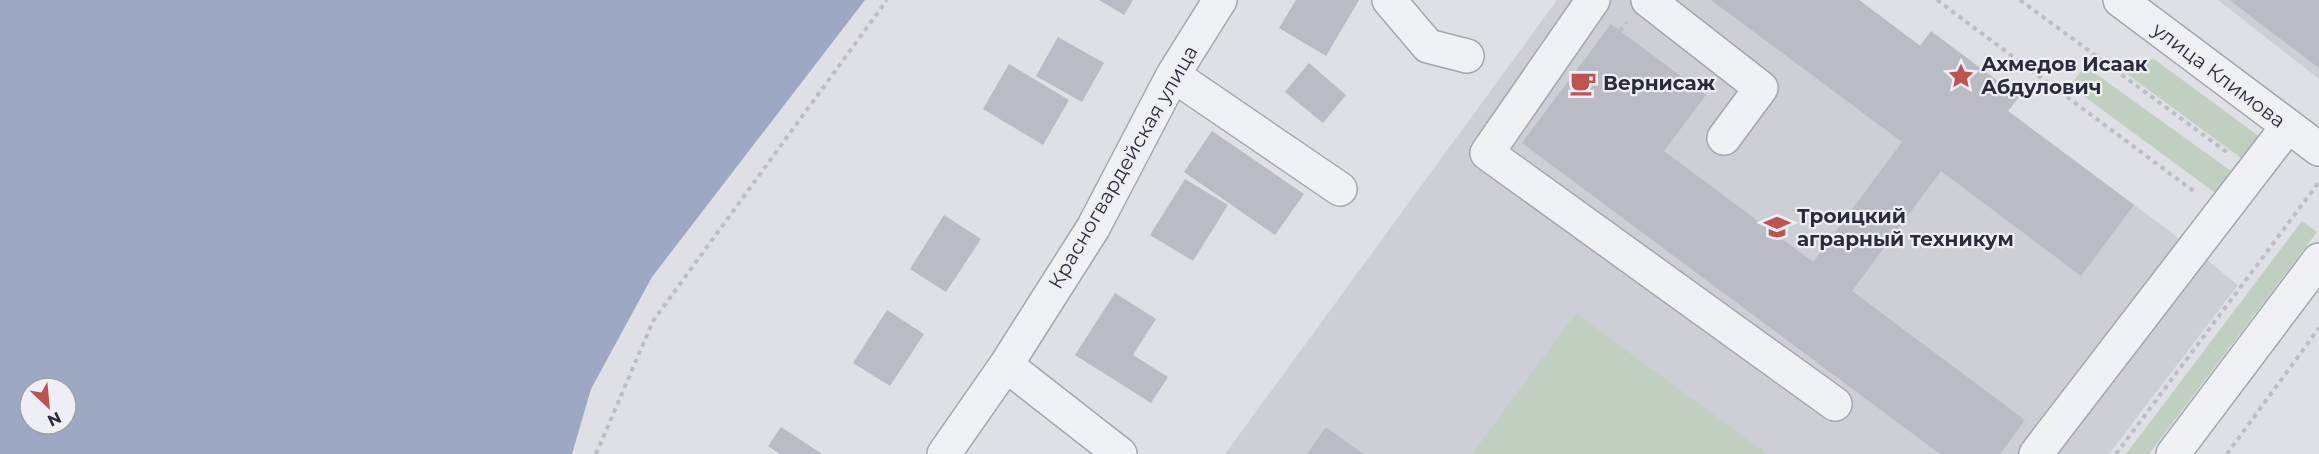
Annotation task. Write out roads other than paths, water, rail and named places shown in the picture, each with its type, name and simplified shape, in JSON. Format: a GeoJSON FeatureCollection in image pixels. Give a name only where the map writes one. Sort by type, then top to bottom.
{"type":"FeatureCollection","features":[{"type":"Feature","properties":{"kind":"street","name":"Красногвардейская улица"},"geometry":{"type":"LineString","coordinates":[[944,454],[1006,365],[1093,228],[1173,75],[1220,0]]}},
{"type":"Feature","properties":{"kind":"street"},"geometry":{"type":"LineString","coordinates":[[1389,0],[1428,46],[1467,56]]}},
{"type":"Feature","properties":{"kind":"street"},"geometry":{"type":"LineString","coordinates":[[1593,0],[1487,153],[1835,404]]}},
{"type":"Feature","properties":{"kind":"street"},"geometry":{"type":"LineString","coordinates":[[1648,0],[1761,88],[1724,138]]}},
{"type":"Feature","properties":{"kind":"street","name":"улица Климова"},"geometry":{"type":"LineString","coordinates":[[2120,0],[2319,149]]}},
{"type":"Feature","properties":{"kind":"street"},"geometry":{"type":"LineString","coordinates":[[1173,75],[1340,189]]}},
{"type":"Feature","properties":{"kind":"street"},"geometry":{"type":"LineString","coordinates":[[2036,454],[2288,126]]}},
{"type":"Feature","properties":{"kind":"street"},"geometry":{"type":"LineString","coordinates":[[2173,454],[2319,260]]}},
{"type":"Feature","properties":{"kind":"street"},"geometry":{"type":"LineString","coordinates":[[1006,365],[1117,453]]}},
{"type":"Feature","properties":{"kind":"water"},"geometry":{"type":"Polygon","coordinates":[[[0,0],[865,0],[652,277],[591,389],[572,454],[0,454],[0,0]]]}},
{"type":"Feature","properties":{"kind":"place","name":"Ахмедов Исаак Абдулович"},"geometry":{"type":"Point","coordinates":[1961,76]}},
{"type":"Feature","properties":{"kind":"place","name":"Вернисаж"},"geometry":{"type":"Point","coordinates":[1583,83]}},
{"type":"Feature","properties":{"kind":"place","name":"Троицкий аграрный техникум"},"geometry":{"type":"Point","coordinates":[1777,227]}}]}
